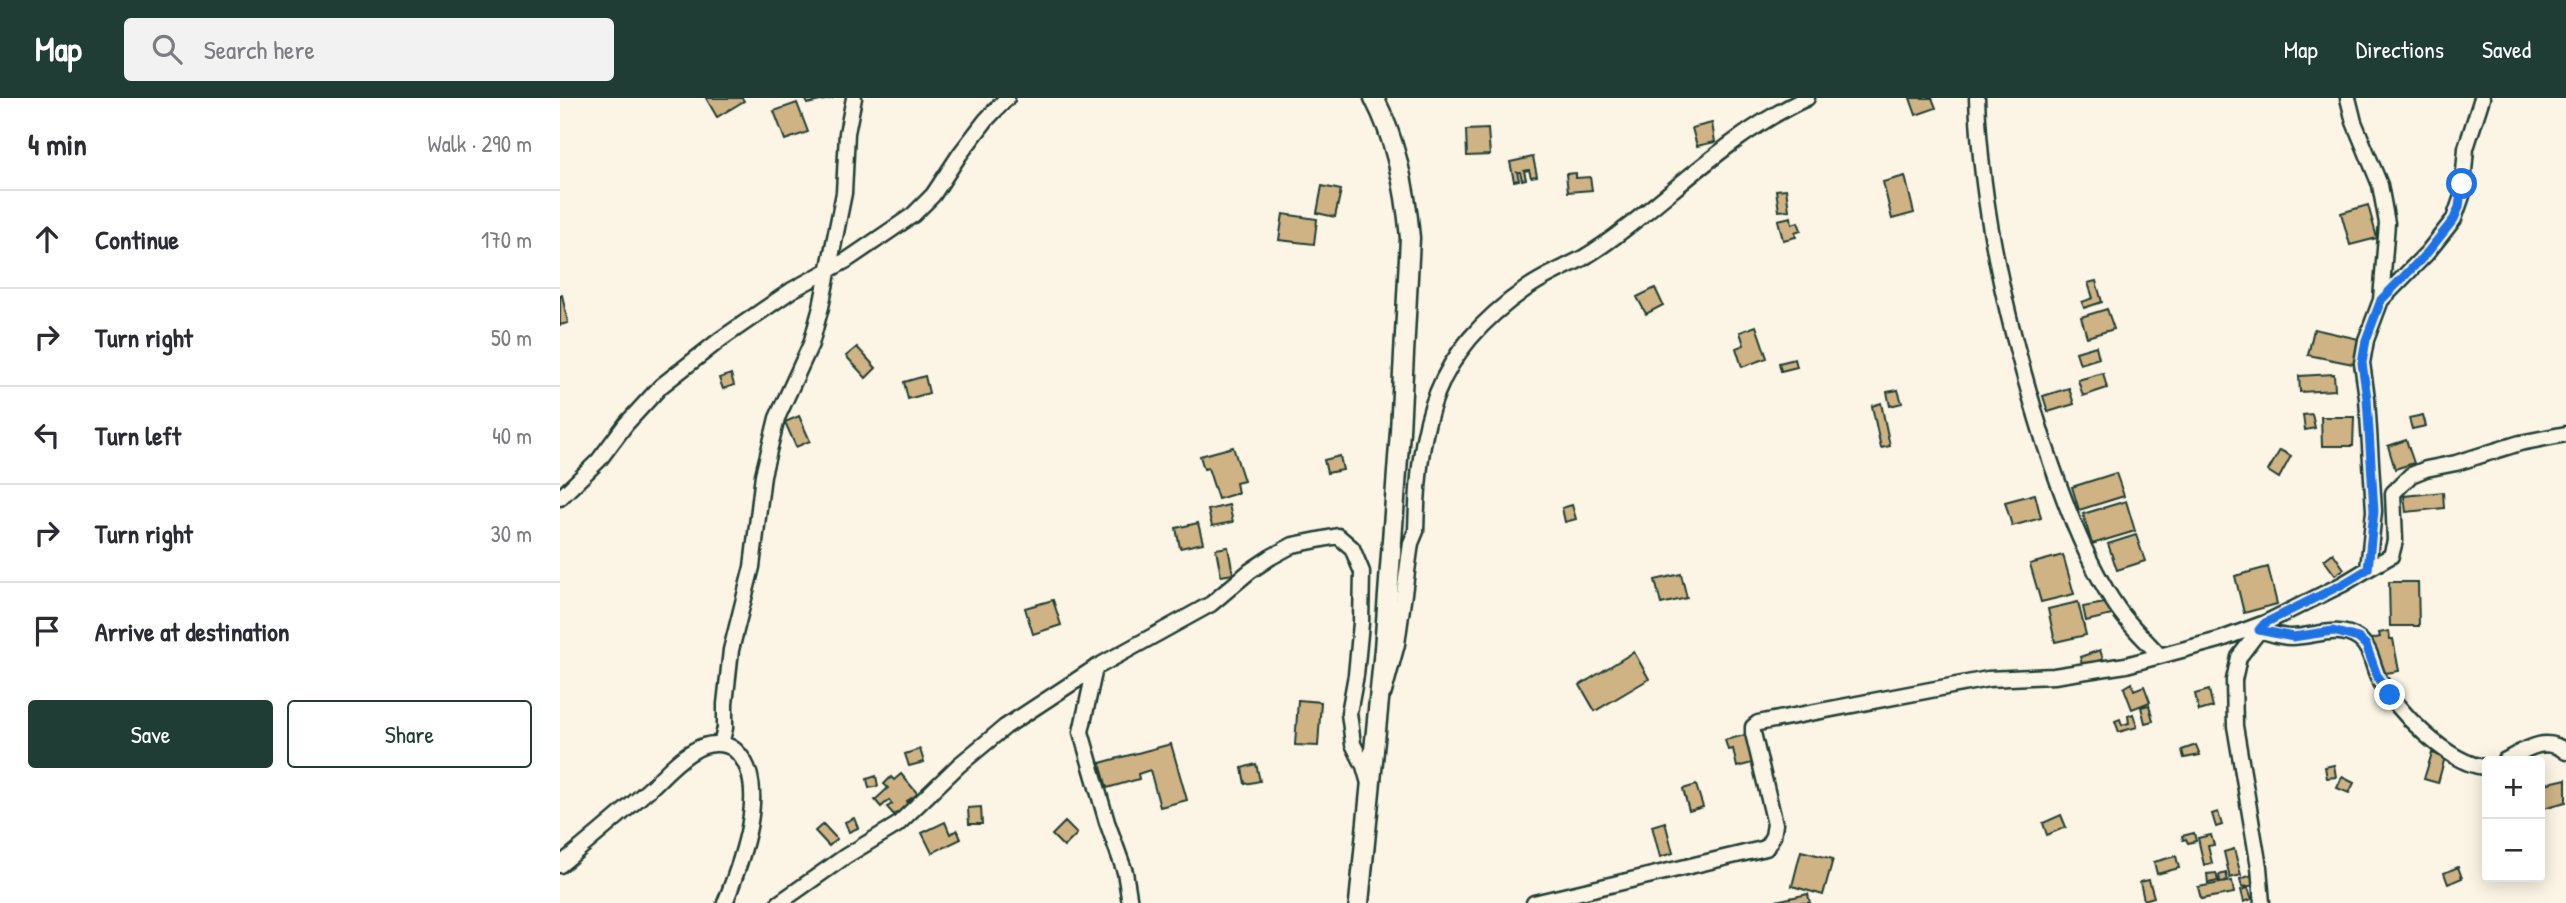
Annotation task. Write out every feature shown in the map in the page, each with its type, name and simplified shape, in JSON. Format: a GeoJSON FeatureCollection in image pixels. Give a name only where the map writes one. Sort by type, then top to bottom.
{"type":"FeatureCollection","features":[{"type":"Feature","properties":{"kind":"street"},"geometry":{"type":"LineString","coordinates":[[721,744],[725,728],[731,650],[752,568],[763,475],[778,418],[811,344],[821,307],[844,193],[847,132],[854,98]]}},
{"type":"Feature","properties":{"kind":"street"},"geometry":{"type":"LineString","coordinates":[[560,498],[599,460],[626,424],[661,386],[750,318],[881,238],[913,215],[933,195],[966,145],[1007,98]]}},
{"type":"Feature","properties":{"kind":"street"},"geometry":{"type":"LineString","coordinates":[[1359,903],[1378,711],[1400,431],[1410,238],[1408,214],[1392,144],[1374,98]]}},
{"type":"Feature","properties":{"kind":"street"},"geometry":{"type":"LineString","coordinates":[[1378,711],[1397,644],[1411,543],[1416,531],[1421,452],[1430,412],[1456,353],[1484,322],[1529,286],[1605,244],[1731,143],[1762,121],[1807,98]]}},
{"type":"Feature","properties":{"kind":"street"},"geometry":{"type":"LineString","coordinates":[[1977,98],[1984,197],[1994,248],[2019,359],[2054,472],[2080,536],[2117,608],[2159,655]]}},
{"type":"Feature","properties":{"kind":"street"},"geometry":{"type":"LineString","coordinates":[[2348,98],[2354,122],[2381,186],[2386,247],[2381,300],[2366,340],[2362,363],[2367,398],[2374,511],[2368,569]]}},
{"type":"Feature","properties":{"kind":"street"},"geometry":{"type":"LineString","coordinates":[[2381,300],[2427,253],[2454,219],[2462,195],[2466,148],[2482,98]]}},
{"type":"Feature","properties":{"kind":"street"},"geometry":{"type":"LineString","coordinates":[[1534,903],[1766,848],[1773,836],[1775,824],[1753,733],[1753,727],[1758,723],[1988,678],[2077,674],[2126,665],[2262,627],[2391,556],[2395,541],[2393,493],[2411,475],[2520,443],[2566,434]]}},
{"type":"Feature","properties":{"kind":"street"},"geometry":{"type":"LineString","coordinates":[[779,903],[846,856],[897,825],[959,765],[1005,727],[1095,668],[1211,604],[1250,570],[1271,557],[1293,545],[1338,536],[1352,548],[1362,572],[1361,623],[1349,713],[1353,744],[1370,785]]}},
{"type":"Feature","properties":{"kind":"street"},"geometry":{"type":"LineString","coordinates":[[2262,627],[2293,637],[2333,631],[2358,638],[2366,645],[2378,678],[2406,714],[2453,755],[2482,766]]}},
{"type":"Feature","properties":{"kind":"street"},"geometry":{"type":"LineString","coordinates":[[2262,627],[2239,657],[2233,703],[2259,867],[2262,903]]}},
{"type":"Feature","properties":{"kind":"street"},"geometry":{"type":"LineString","coordinates":[[1095,668],[1081,732],[1107,822],[1125,872],[1130,903]]}},
{"type":"Feature","properties":{"kind":"street"},"geometry":{"type":"LineString","coordinates":[[560,865],[680,761],[696,749],[721,744],[732,747],[740,755],[751,785],[753,803],[738,868],[724,903]]}},
{"type":"Feature","properties":{"kind":"street"},"geometry":{"type":"LineString","coordinates":[[2514,756],[2537,745],[2549,744],[2561,747],[2566,752]]}},
{"type":"Feature","properties":{"kind":"building"},"geometry":{"type":"Polygon","coordinates":[[[706,98],[742,98],[744,101],[717,117],[706,98]]]}},
{"type":"Feature","properties":{"kind":"building"},"geometry":{"type":"Polygon","coordinates":[[[806,98],[833,98],[807,104],[806,98]]]}},
{"type":"Feature","properties":{"kind":"building"},"geometry":{"type":"Polygon","coordinates":[[[1910,98],[1932,98],[1936,108],[1916,115],[1910,98]]]}},
{"type":"Feature","properties":{"kind":"building"},"geometry":{"type":"Polygon","coordinates":[[[797,103],[808,132],[785,140],[774,111],[797,103]]]}},
{"type":"Feature","properties":{"kind":"building"},"geometry":{"type":"Polygon","coordinates":[[[1712,123],[1715,142],[1697,146],[1692,128],[1712,123]]]}},
{"type":"Feature","properties":{"kind":"building"},"geometry":{"type":"Polygon","coordinates":[[[1488,129],[1490,155],[1467,156],[1466,130],[1488,129]]]}},
{"type":"Feature","properties":{"kind":"building"},"geometry":{"type":"Polygon","coordinates":[[[1533,157],[1537,176],[1531,177],[1529,170],[1524,171],[1526,179],[1522,180],[1520,172],[1517,172],[1519,180],[1514,181],[1510,162],[1533,157]]]}},
{"type":"Feature","properties":{"kind":"building"},"geometry":{"type":"Polygon","coordinates":[[[1576,173],[1576,178],[1590,177],[1592,190],[1568,192],[1566,174],[1576,173]]]}},
{"type":"Feature","properties":{"kind":"building"},"geometry":{"type":"Polygon","coordinates":[[[1905,176],[1914,213],[1892,219],[1883,182],[1905,176]]]}},
{"type":"Feature","properties":{"kind":"building"},"geometry":{"type":"Polygon","coordinates":[[[1322,186],[1341,190],[1335,217],[1317,213],[1322,186]]]}},
{"type":"Feature","properties":{"kind":"building"},"geometry":{"type":"Polygon","coordinates":[[[1786,189],[1789,210],[1779,211],[1776,190],[1786,189]]]}},
{"type":"Feature","properties":{"kind":"building"},"geometry":{"type":"Polygon","coordinates":[[[2368,205],[2377,238],[2350,245],[2341,213],[2368,205]]]}},
{"type":"Feature","properties":{"kind":"building"},"geometry":{"type":"Polygon","coordinates":[[[1283,214],[1317,219],[1314,244],[1279,240],[1283,214]]]}},
{"type":"Feature","properties":{"kind":"building"},"geometry":{"type":"Polygon","coordinates":[[[1791,217],[1792,224],[1798,222],[1801,230],[1795,232],[1796,237],[1783,240],[1778,220],[1791,217]]]}},
{"type":"Feature","properties":{"kind":"building"},"geometry":{"type":"Polygon","coordinates":[[[2096,281],[2102,302],[2084,308],[2082,302],[2093,298],[2088,283],[2096,281]]]}},
{"type":"Feature","properties":{"kind":"building"},"geometry":{"type":"Polygon","coordinates":[[[1655,288],[1663,305],[1646,314],[1637,297],[1655,288]]]}},
{"type":"Feature","properties":{"kind":"building"},"geometry":{"type":"Polygon","coordinates":[[[562,295],[568,323],[560,325],[560,296],[562,295]]]}},
{"type":"Feature","properties":{"kind":"building"},"geometry":{"type":"Polygon","coordinates":[[[2107,309],[2114,329],[2087,337],[2081,317],[2107,309]]]}},
{"type":"Feature","properties":{"kind":"building"},"geometry":{"type":"Polygon","coordinates":[[[1756,326],[1767,358],[1742,367],[1736,348],[1744,345],[1740,332],[1756,326]]]}},
{"type":"Feature","properties":{"kind":"building"},"geometry":{"type":"Polygon","coordinates":[[[2314,329],[2363,340],[2358,365],[2308,355],[2314,329]]]}},
{"type":"Feature","properties":{"kind":"building"},"geometry":{"type":"Polygon","coordinates":[[[2096,346],[2099,358],[2080,364],[2076,352],[2096,346]]]}},
{"type":"Feature","properties":{"kind":"building"},"geometry":{"type":"Polygon","coordinates":[[[857,347],[876,368],[866,378],[846,356],[857,347]]]}},
{"type":"Feature","properties":{"kind":"building"},"geometry":{"type":"Polygon","coordinates":[[[1795,359],[1797,367],[1781,371],[1779,363],[1795,359]]]}},
{"type":"Feature","properties":{"kind":"building"},"geometry":{"type":"Polygon","coordinates":[[[2103,373],[2107,388],[2083,396],[2078,380],[2103,373]]]}},
{"type":"Feature","properties":{"kind":"building"},"geometry":{"type":"Polygon","coordinates":[[[731,374],[734,385],[723,389],[719,378],[731,374]]]}},
{"type":"Feature","properties":{"kind":"building"},"geometry":{"type":"Polygon","coordinates":[[[2334,374],[2335,390],[2300,392],[2299,376],[2334,374]]]}},
{"type":"Feature","properties":{"kind":"building"},"geometry":{"type":"Polygon","coordinates":[[[925,376],[929,393],[908,399],[904,382],[925,376]]]}},
{"type":"Feature","properties":{"kind":"building"},"geometry":{"type":"Polygon","coordinates":[[[2069,388],[2074,404],[2048,412],[2043,396],[2069,388]]]}},
{"type":"Feature","properties":{"kind":"building"},"geometry":{"type":"Polygon","coordinates":[[[1898,390],[1902,403],[1890,406],[1887,392],[1898,390]]]}},
{"type":"Feature","properties":{"kind":"building"},"geometry":{"type":"Polygon","coordinates":[[[1881,403],[1890,446],[1881,448],[1872,406],[1881,403]]]}},
{"type":"Feature","properties":{"kind":"building"},"geometry":{"type":"Polygon","coordinates":[[[2312,414],[2315,428],[2305,430],[2303,415],[2312,414]]]}},
{"type":"Feature","properties":{"kind":"building"},"geometry":{"type":"Polygon","coordinates":[[[2423,415],[2426,426],[2412,429],[2409,418],[2423,415]]]}},
{"type":"Feature","properties":{"kind":"building"},"geometry":{"type":"Polygon","coordinates":[[[799,416],[810,441],[796,447],[785,422],[799,416]]]}},
{"type":"Feature","properties":{"kind":"building"},"geometry":{"type":"Polygon","coordinates":[[[2321,417],[2354,417],[2353,446],[2322,446],[2321,417]]]}},
{"type":"Feature","properties":{"kind":"building"},"geometry":{"type":"Polygon","coordinates":[[[2406,440],[2414,463],[2395,469],[2388,446],[2406,440]]]}},
{"type":"Feature","properties":{"kind":"building"},"geometry":{"type":"Polygon","coordinates":[[[1233,447],[1244,481],[1236,483],[1238,493],[1218,499],[1208,468],[1204,469],[1200,456],[1233,447]]]}},
{"type":"Feature","properties":{"kind":"building"},"geometry":{"type":"Polygon","coordinates":[[[2280,450],[2291,456],[2279,478],[2268,471],[2280,450]]]}},
{"type":"Feature","properties":{"kind":"building"},"geometry":{"type":"Polygon","coordinates":[[[1340,456],[1343,470],[1327,473],[1324,460],[1340,456]]]}},
{"type":"Feature","properties":{"kind":"building"},"geometry":{"type":"Polygon","coordinates":[[[2116,473],[2124,496],[2079,510],[2072,487],[2116,473]]]}},
{"type":"Feature","properties":{"kind":"building"},"geometry":{"type":"Polygon","coordinates":[[[2443,492],[2444,508],[2406,512],[2404,496],[2443,492]]]}},
{"type":"Feature","properties":{"kind":"building"},"geometry":{"type":"Polygon","coordinates":[[[2035,494],[2041,518],[2012,526],[2005,502],[2035,494]]]}},
{"type":"Feature","properties":{"kind":"building"},"geometry":{"type":"Polygon","coordinates":[[[2126,501],[2135,531],[2092,544],[2083,514],[2126,501]]]}},
{"type":"Feature","properties":{"kind":"building"},"geometry":{"type":"Polygon","coordinates":[[[1229,505],[1233,522],[1212,526],[1208,510],[1229,505]]]}},
{"type":"Feature","properties":{"kind":"building"},"geometry":{"type":"Polygon","coordinates":[[[1572,505],[1576,519],[1565,522],[1562,508],[1572,505]]]}},
{"type":"Feature","properties":{"kind":"building"},"geometry":{"type":"Polygon","coordinates":[[[1198,523],[1203,543],[1180,548],[1176,528],[1198,523]]]}},
{"type":"Feature","properties":{"kind":"building"},"geometry":{"type":"Polygon","coordinates":[[[2136,535],[2145,561],[2117,570],[2108,544],[2136,535]]]}},
{"type":"Feature","properties":{"kind":"building"},"geometry":{"type":"Polygon","coordinates":[[[1228,547],[1233,574],[1221,576],[1216,549],[1228,547]]]}},
{"type":"Feature","properties":{"kind":"building"},"geometry":{"type":"Polygon","coordinates":[[[2333,553],[2344,569],[2335,575],[2324,560],[2333,553]]]}},
{"type":"Feature","properties":{"kind":"building"},"geometry":{"type":"Polygon","coordinates":[[[2063,555],[2074,594],[2041,602],[2030,564],[2063,555]]]}},
{"type":"Feature","properties":{"kind":"building"},"geometry":{"type":"Polygon","coordinates":[[[2268,567],[2277,604],[2244,613],[2235,576],[2268,567]]]}},
{"type":"Feature","properties":{"kind":"building"},"geometry":{"type":"Polygon","coordinates":[[[1681,574],[1687,598],[1661,604],[1655,580],[1681,574]]]}},
{"type":"Feature","properties":{"kind":"building"},"geometry":{"type":"Polygon","coordinates":[[[2389,582],[2418,582],[2419,626],[2390,626],[2389,582]]]}},
{"type":"Feature","properties":{"kind":"building"},"geometry":{"type":"Polygon","coordinates":[[[1053,600],[1061,625],[1033,634],[1025,608],[1053,600]]]}},
{"type":"Feature","properties":{"kind":"building"},"geometry":{"type":"Polygon","coordinates":[[[2078,602],[2086,635],[2055,642],[2048,609],[2078,602]]]}},
{"type":"Feature","properties":{"kind":"building"},"geometry":{"type":"Polygon","coordinates":[[[2110,602],[2112,615],[2086,621],[2083,607],[2110,602]]]}},
{"type":"Feature","properties":{"kind":"building"},"geometry":{"type":"Polygon","coordinates":[[[2389,631],[2399,671],[2379,674],[2372,639],[2380,637],[2379,633],[2389,631]]]}},
{"type":"Feature","properties":{"kind":"building"},"geometry":{"type":"Polygon","coordinates":[[[2100,650],[2103,659],[2083,667],[2080,657],[2100,650]]]}},
{"type":"Feature","properties":{"kind":"building"},"geometry":{"type":"Polygon","coordinates":[[[1634,652],[1649,679],[1595,711],[1580,685],[1634,652]]]}},
{"type":"Feature","properties":{"kind":"building"},"geometry":{"type":"Polygon","coordinates":[[[2132,683],[2134,690],[2144,686],[2150,702],[2132,709],[2124,688],[2132,683]]]}},
{"type":"Feature","properties":{"kind":"building"},"geometry":{"type":"Polygon","coordinates":[[[2209,690],[2213,707],[2199,711],[2195,694],[2209,690]]]}},
{"type":"Feature","properties":{"kind":"building"},"geometry":{"type":"Polygon","coordinates":[[[1298,700],[1321,702],[1318,746],[1295,745],[1298,700]]]}},
{"type":"Feature","properties":{"kind":"building"},"geometry":{"type":"Polygon","coordinates":[[[2149,705],[2153,721],[2145,723],[2141,707],[2149,705]]]}},
{"type":"Feature","properties":{"kind":"building"},"geometry":{"type":"Polygon","coordinates":[[[2133,714],[2137,727],[2119,732],[2115,721],[2120,719],[2122,725],[2129,723],[2128,716],[2133,714]]]}},
{"type":"Feature","properties":{"kind":"building"},"geometry":{"type":"Polygon","coordinates":[[[1749,734],[1756,762],[1737,767],[1733,749],[1728,750],[1725,740],[1749,734]]]}},
{"type":"Feature","properties":{"kind":"building"},"geometry":{"type":"Polygon","coordinates":[[[1171,744],[1187,800],[1160,807],[1150,770],[1138,774],[1139,779],[1107,788],[1100,763],[1171,744]]]}},
{"type":"Feature","properties":{"kind":"building"},"geometry":{"type":"Polygon","coordinates":[[[2196,745],[2200,755],[2184,758],[2182,750],[2196,745]]]}},
{"type":"Feature","properties":{"kind":"building"},"geometry":{"type":"Polygon","coordinates":[[[920,749],[924,762],[909,766],[905,754],[920,749]]]}},
{"type":"Feature","properties":{"kind":"building"},"geometry":{"type":"Polygon","coordinates":[[[2432,753],[2445,757],[2438,783],[2424,779],[2432,753]]]}},
{"type":"Feature","properties":{"kind":"building"},"geometry":{"type":"Polygon","coordinates":[[[1256,764],[1260,781],[1245,784],[1242,768],[1256,764]]]}},
{"type":"Feature","properties":{"kind":"building"},"geometry":{"type":"Polygon","coordinates":[[[2334,765],[2336,777],[2327,778],[2325,767],[2334,765]]]}},
{"type":"Feature","properties":{"kind":"building"},"geometry":{"type":"Polygon","coordinates":[[[901,774],[918,794],[907,801],[912,806],[901,815],[898,812],[894,815],[887,807],[892,804],[889,800],[881,807],[875,800],[888,788],[884,784],[891,777],[894,780],[901,774]]]}},
{"type":"Feature","properties":{"kind":"building"},"geometry":{"type":"Polygon","coordinates":[[[876,776],[878,786],[869,788],[867,779],[876,776]]]}},
{"type":"Feature","properties":{"kind":"building"},"geometry":{"type":"Polygon","coordinates":[[[2342,777],[2354,783],[2349,793],[2337,788],[2342,777]]]}},
{"type":"Feature","properties":{"kind":"building"},"geometry":{"type":"Polygon","coordinates":[[[2566,779],[2566,802],[2545,808],[2545,784],[2566,779]]]}},
{"type":"Feature","properties":{"kind":"building"},"geometry":{"type":"Polygon","coordinates":[[[1696,785],[1703,807],[1689,811],[1683,789],[1696,785]]]}},
{"type":"Feature","properties":{"kind":"building"},"geometry":{"type":"Polygon","coordinates":[[[981,807],[982,824],[969,824],[968,808],[981,807]]]}},
{"type":"Feature","properties":{"kind":"building"},"geometry":{"type":"Polygon","coordinates":[[[2218,812],[2222,825],[2216,827],[2212,814],[2218,812]]]}},
{"type":"Feature","properties":{"kind":"building"},"geometry":{"type":"Polygon","coordinates":[[[2061,815],[2066,827],[2047,835],[2043,823],[2061,815]]]}},
{"type":"Feature","properties":{"kind":"building"},"geometry":{"type":"Polygon","coordinates":[[[854,818],[858,828],[849,832],[845,822],[854,818]]]}},
{"type":"Feature","properties":{"kind":"building"},"geometry":{"type":"Polygon","coordinates":[[[945,822],[950,834],[957,830],[961,839],[932,853],[922,833],[945,822]]]}},
{"type":"Feature","properties":{"kind":"building"},"geometry":{"type":"Polygon","coordinates":[[[1065,822],[1077,834],[1064,847],[1052,835],[1065,822]]]}},
{"type":"Feature","properties":{"kind":"building"},"geometry":{"type":"Polygon","coordinates":[[[1665,822],[1673,853],[1660,857],[1652,826],[1665,822]]]}},
{"type":"Feature","properties":{"kind":"building"},"geometry":{"type":"Polygon","coordinates":[[[823,824],[837,839],[829,846],[815,831],[823,824]]]}},
{"type":"Feature","properties":{"kind":"building"},"geometry":{"type":"Polygon","coordinates":[[[2194,833],[2196,841],[2188,843],[2186,839],[2183,840],[2182,836],[2194,833]]]}},
{"type":"Feature","properties":{"kind":"building"},"geometry":{"type":"Polygon","coordinates":[[[2211,835],[2214,845],[2208,846],[2212,863],[2204,865],[2198,838],[2211,835]]]}},
{"type":"Feature","properties":{"kind":"building"},"geometry":{"type":"Polygon","coordinates":[[[2234,849],[2241,875],[2230,878],[2224,852],[2234,849]]]}},
{"type":"Feature","properties":{"kind":"building"},"geometry":{"type":"Polygon","coordinates":[[[1801,851],[1833,859],[1823,895],[1792,886],[1801,851]]]}},
{"type":"Feature","properties":{"kind":"building"},"geometry":{"type":"Polygon","coordinates":[[[2176,856],[2179,868],[2157,874],[2154,862],[2176,856]]]}},
{"type":"Feature","properties":{"kind":"building"},"geometry":{"type":"Polygon","coordinates":[[[2458,867],[2462,878],[2448,884],[2444,873],[2458,867]]]}},
{"type":"Feature","properties":{"kind":"building"},"geometry":{"type":"Polygon","coordinates":[[[2216,873],[2218,881],[2208,883],[2207,874],[2216,873]]]}},
{"type":"Feature","properties":{"kind":"building"},"geometry":{"type":"Polygon","coordinates":[[[2226,873],[2228,881],[2220,882],[2219,875],[2226,873]]]}},
{"type":"Feature","properties":{"kind":"building"},"geometry":{"type":"Polygon","coordinates":[[[2255,874],[2257,885],[2242,887],[2240,879],[2255,874]]]}},
{"type":"Feature","properties":{"kind":"building"},"geometry":{"type":"Polygon","coordinates":[[[2149,880],[2154,897],[2144,900],[2140,882],[2149,880]]]}},
{"type":"Feature","properties":{"kind":"building"},"geometry":{"type":"Polygon","coordinates":[[[2232,881],[2234,893],[2201,899],[2198,887],[2232,881]]]}},
{"type":"Feature","properties":{"kind":"building"},"geometry":{"type":"Polygon","coordinates":[[[2248,888],[2252,899],[2244,902],[2241,890],[2248,888]]]}},
{"type":"Feature","properties":{"kind":"building"},"geometry":{"type":"Polygon","coordinates":[[[1808,894],[1810,903],[1776,901],[1808,894]]]}},
{"type":"Feature","properties":{"kind":"route"},"geometry":{"type":"LineString","coordinates":[[2390,695],[2378,678],[2366,645],[2358,638],[2333,631],[2293,637],[2259,630],[2265,623],[2368,569],[2374,511],[2367,398],[2362,363],[2366,340],[2381,300],[2427,253],[2454,219],[2462,195],[2462,184]]}}]}
